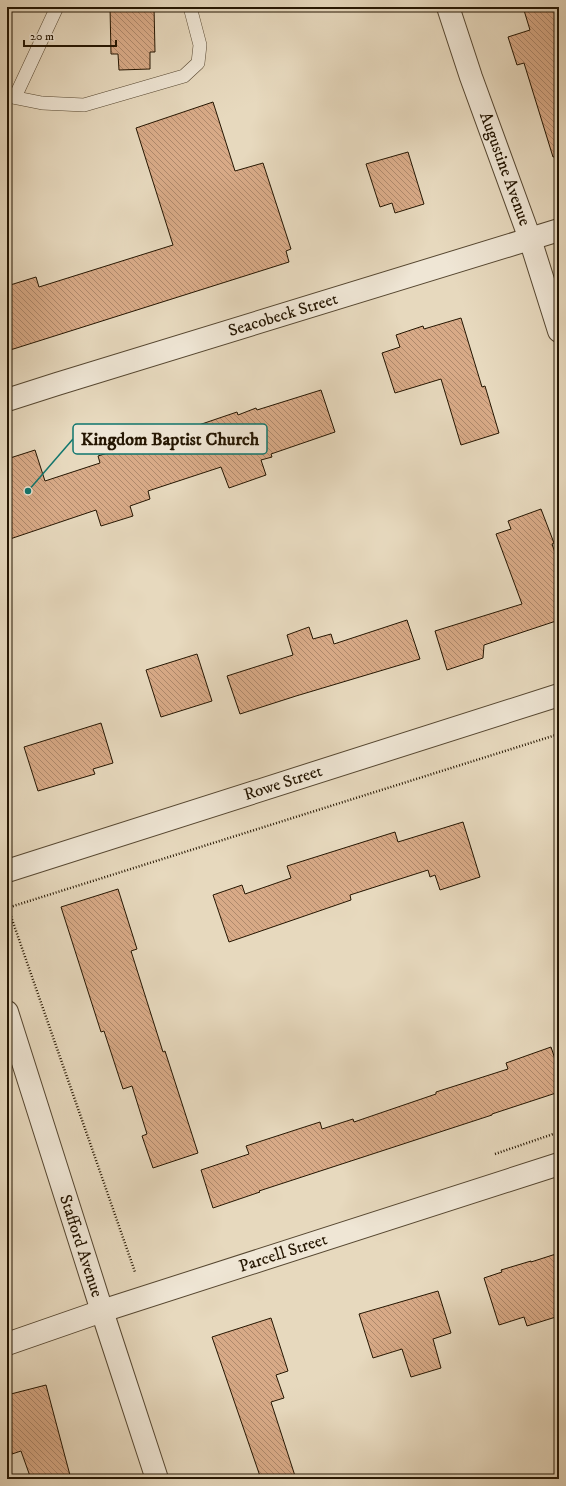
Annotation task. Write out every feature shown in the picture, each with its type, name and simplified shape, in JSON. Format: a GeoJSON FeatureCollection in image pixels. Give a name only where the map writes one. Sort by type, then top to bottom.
{"type":"FeatureCollection","features":[{"type":"Feature","properties":{"kind":"street","name":"Augustine Avenue"},"geometry":{"type":"LineString","coordinates":[[448,7],[471,77],[530,239],[559,331]]}},
{"type":"Feature","properties":{"kind":"street","name":"Seacobeck Street"},"geometry":{"type":"LineString","coordinates":[[7,400],[559,230]]}},
{"type":"Feature","properties":{"kind":"street","name":"Rowe Street"},"geometry":{"type":"LineString","coordinates":[[7,871],[559,695]]}},
{"type":"Feature","properties":{"kind":"street","name":"Stafford Avenue"},"geometry":{"type":"LineString","coordinates":[[7,1012],[157,1479]]}},
{"type":"Feature","properties":{"kind":"street","name":"Parcell Street"},"geometry":{"type":"LineString","coordinates":[[7,1344],[102,1311],[559,1164]]}},
{"type":"Feature","properties":{"kind":"lane"},"geometry":{"type":"LineString","coordinates":[[57,7],[11,96],[42,103],[84,105],[184,76],[198,63],[200,45],[190,7]]}},
{"type":"Feature","properties":{"kind":"path"},"geometry":{"type":"LineString","coordinates":[[135,1274],[8,908],[559,734]]}},
{"type":"Feature","properties":{"kind":"path"},"geometry":{"type":"LineString","coordinates":[[491,1155],[559,1132]]}},
{"type":"Feature","properties":{"kind":"building"},"geometry":{"type":"Polygon","coordinates":[[[110,7],[154,7],[155,52],[150,52],[150,69],[119,70],[118,54],[111,54],[110,7]]]}},
{"type":"Feature","properties":{"kind":"building"},"geometry":{"type":"Polygon","coordinates":[[[523,7],[559,7],[559,156],[553,157],[524,63],[517,65],[508,37],[530,30],[523,7]]]}},
{"type":"Feature","properties":{"kind":"building"},"geometry":{"type":"Polygon","coordinates":[[[213,102],[235,171],[263,163],[291,249],[286,251],[289,262],[7,351],[7,286],[36,277],[39,287],[173,245],[136,128],[213,102]]]}},
{"type":"Feature","properties":{"kind":"building"},"geometry":{"type":"Polygon","coordinates":[[[408,152],[424,204],[395,213],[392,203],[380,207],[366,164],[408,152]]]}},
{"type":"Feature","properties":{"kind":"building"},"geometry":{"type":"Polygon","coordinates":[[[461,318],[482,387],[485,386],[499,433],[461,445],[441,379],[395,393],[382,353],[400,347],[396,335],[423,326],[424,329],[461,318]]]}},
{"type":"Feature","properties":{"kind":"building"},"geometry":{"type":"Polygon","coordinates":[[[321,390],[335,432],[271,454],[272,457],[261,460],[266,475],[229,488],[221,467],[148,491],[150,499],[130,506],[133,516],[101,526],[96,510],[7,540],[7,459],[35,450],[45,481],[100,463],[98,456],[133,445],[134,447],[237,412],[238,415],[256,408],[257,410],[321,390]]]}},
{"type":"Feature","properties":{"kind":"building"},"geometry":{"type":"Polygon","coordinates":[[[541,509],[554,543],[552,544],[559,564],[559,620],[484,645],[483,658],[447,670],[435,631],[522,604],[496,534],[511,529],[508,521],[541,509]]]}},
{"type":"Feature","properties":{"kind":"building"},"geometry":{"type":"Polygon","coordinates":[[[407,620],[420,659],[240,714],[227,676],[293,655],[287,635],[309,627],[313,639],[331,634],[334,644],[407,620]]]}},
{"type":"Feature","properties":{"kind":"building"},"geometry":{"type":"Polygon","coordinates":[[[197,654],[212,701],[161,717],[146,670],[197,654]]]}},
{"type":"Feature","properties":{"kind":"building"},"geometry":{"type":"Polygon","coordinates":[[[101,723],[113,763],[93,769],[95,774],[38,791],[24,747],[101,723]]]}},
{"type":"Feature","properties":{"kind":"building"},"geometry":{"type":"Polygon","coordinates":[[[463,822],[480,877],[440,890],[435,875],[430,877],[428,870],[350,895],[351,900],[229,942],[213,895],[242,885],[245,894],[291,878],[287,866],[395,832],[398,842],[463,822]]]}},
{"type":"Feature","properties":{"kind":"building"},"geometry":{"type":"Polygon","coordinates":[[[118,889],[137,949],[131,951],[163,1052],[165,1051],[198,1153],[153,1168],[142,1136],[147,1134],[132,1086],[123,1089],[104,1031],[101,1032],[61,907],[118,889]]]}},
{"type":"Feature","properties":{"kind":"building"},"geometry":{"type":"Polygon","coordinates":[[[551,1047],[559,1071],[559,1092],[259,1191],[260,1192],[213,1208],[201,1170],[249,1154],[246,1146],[320,1122],[322,1129],[353,1119],[354,1122],[436,1094],[436,1092],[508,1069],[506,1063],[551,1047]]]}},
{"type":"Feature","properties":{"kind":"building"},"geometry":{"type":"Polygon","coordinates":[[[559,1253],[559,1316],[527,1326],[524,1317],[499,1325],[484,1278],[502,1272],[501,1270],[559,1253]]]}},
{"type":"Feature","properties":{"kind":"building"},"geometry":{"type":"Polygon","coordinates":[[[438,1291],[451,1333],[433,1339],[441,1368],[411,1377],[402,1349],[373,1358],[359,1314],[438,1291]]]}},
{"type":"Feature","properties":{"kind":"building"},"geometry":{"type":"Polygon","coordinates":[[[271,1318],[288,1371],[276,1375],[284,1398],[271,1402],[296,1479],[261,1479],[212,1337],[271,1318]]]}},
{"type":"Feature","properties":{"kind":"building"},"geometry":{"type":"Polygon","coordinates":[[[46,1385],[71,1479],[31,1479],[21,1451],[12,1454],[11,1447],[7,1448],[7,1395],[46,1385]]]}},
{"type":"Feature","properties":{"kind":"place","name":"Kingdom Baptist Church"},"geometry":{"type":"Point","coordinates":[28,491]}}]}
